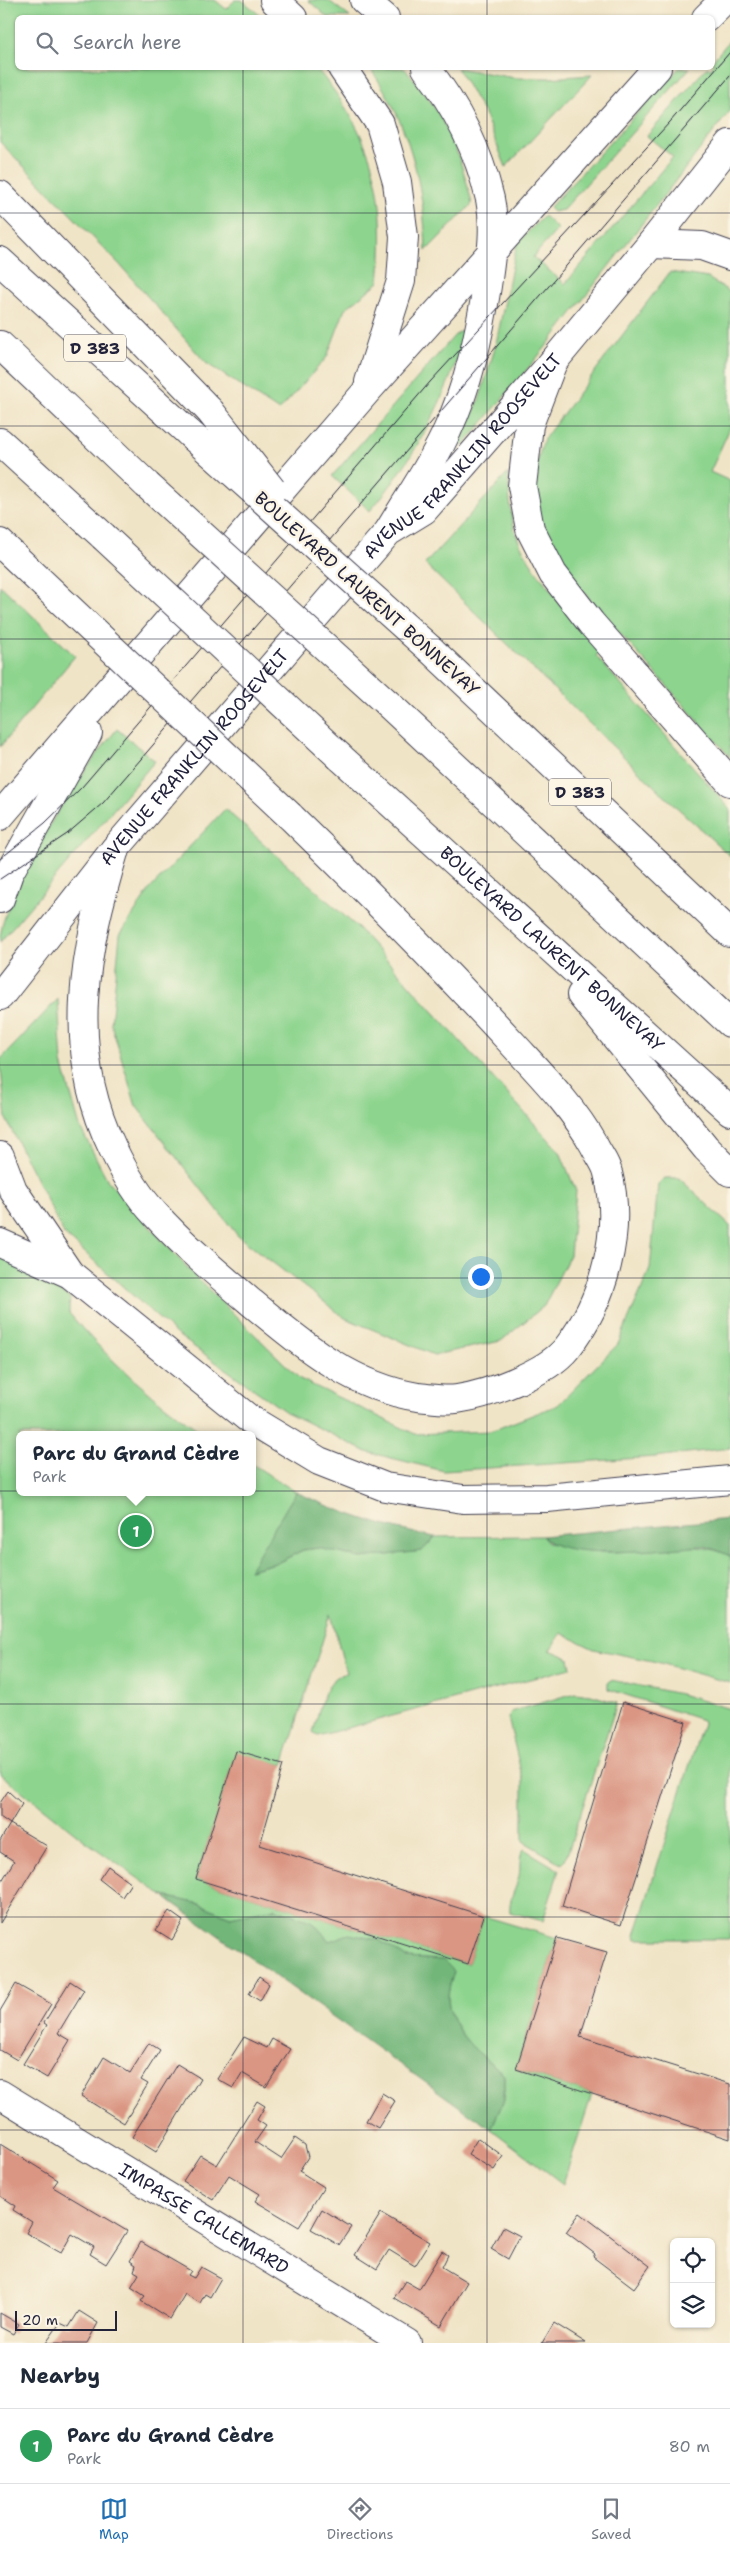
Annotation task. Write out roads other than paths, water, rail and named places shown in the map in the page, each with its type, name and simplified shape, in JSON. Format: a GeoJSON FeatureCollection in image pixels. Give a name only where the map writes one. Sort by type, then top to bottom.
{"type":"FeatureCollection","features":[{"type":"Feature","properties":{"kind":"main road"},"geometry":{"type":"LineString","coordinates":[[274,0],[290,15]]}},
{"type":"Feature","properties":{"kind":"main road"},"geometry":{"type":"LineString","coordinates":[[364,0],[382,15]]}},
{"type":"Feature","properties":{"kind":"main road"},"geometry":{"type":"LineString","coordinates":[[709,15],[724,0]]}},
{"type":"Feature","properties":{"kind":"main road"},"geometry":{"type":"LineString","coordinates":[[343,70],[380,124],[397,182],[404,237],[401,281],[366,392]]}},
{"type":"Feature","properties":{"kind":"main road"},"geometry":{"type":"LineString","coordinates":[[388,532],[447,432],[468,379],[480,326],[492,249],[493,221],[490,199],[472,144],[427,70]]}},
{"type":"Feature","properties":{"kind":"main road"},"geometry":{"type":"LineString","coordinates":[[0,816],[366,392],[492,249],[655,70]]}},
{"type":"Feature","properties":{"kind":"main road","name":"AVENUE FRANKLIN ROOSEVELT"},"geometry":{"type":"LineString","coordinates":[[0,996],[115,848],[388,532],[424,510],[553,362],[651,244],[730,144]]}},
{"type":"Feature","properties":{"kind":"main road"},"geometry":{"type":"LineString","coordinates":[[0,195],[210,410],[313,543]]}},
{"type":"Feature","properties":{"kind":"main road"},"geometry":{"type":"LineString","coordinates":[[651,244],[702,246],[730,256]]}},
{"type":"Feature","properties":{"kind":"main road","name":"BOULEVARD LAURENT BONNEVAY"},"geometry":{"type":"LineString","coordinates":[[0,261],[431,650],[730,933]]}},
{"type":"Feature","properties":{"kind":"main road"},"geometry":{"type":"LineString","coordinates":[[0,346],[147,485],[387,702],[730,1023]]}},
{"type":"Feature","properties":{"kind":"main road"},"geometry":{"type":"LineString","coordinates":[[553,362],[529,424],[522,486],[530,529],[553,574],[591,623],[730,782]]}},
{"type":"Feature","properties":{"kind":"main road","name":"BOULEVARD LAURENT BONNEVAY"},"geometry":{"type":"LineString","coordinates":[[0,442],[340,757],[730,1111]]}},
{"type":"Feature","properties":{"kind":"main road"},"geometry":{"type":"LineString","coordinates":[[0,543],[290,816],[429,953],[565,1100],[608,1171],[614,1227],[597,1299],[565,1350],[521,1381],[455,1400],[418,1397],[385,1389],[344,1372],[306,1348],[228,1283],[154,1213],[123,1169],[102,1126],[90,1086],[83,1047],[85,978],[98,903],[115,848]]}},
{"type":"Feature","properties":{"kind":"main road"},"geometry":{"type":"LineString","coordinates":[[0,900],[12,865],[123,674]]}},
{"type":"Feature","properties":{"kind":"main road"},"geometry":{"type":"LineString","coordinates":[[525,926],[706,1148],[730,1172]]}},
{"type":"Feature","properties":{"kind":"main road"},"geometry":{"type":"LineString","coordinates":[[0,1156],[13,1190],[70,1274]]}},
{"type":"Feature","properties":{"kind":"main road"},"geometry":{"type":"LineString","coordinates":[[0,1243],[70,1274],[248,1418],[319,1461],[385,1487],[463,1499],[538,1498],[730,1480]]}},
{"type":"Feature","properties":{"kind":"main road","name":"IMPASSE CALLEMARD"},"geometry":{"type":"LineString","coordinates":[[0,2094],[407,2343]]}},
{"type":"Feature","properties":{"kind":"tram line"},"geometry":{"type":"LineString","coordinates":[[715,70],[730,52]]}},
{"type":"Feature","properties":{"kind":"tram line"},"geometry":{"type":"LineString","coordinates":[[0,859],[45,823],[82,787],[430,382],[670,122],[715,70]]}},
{"type":"Feature","properties":{"kind":"tram line"},"geometry":{"type":"LineString","coordinates":[[0,879],[67,834],[103,803],[730,76]]}},
{"type":"Feature","properties":{"kind":"place","name":"Parc du Grand Cèdre"},"geometry":{"type":"Point","coordinates":[136,1531]}}]}
